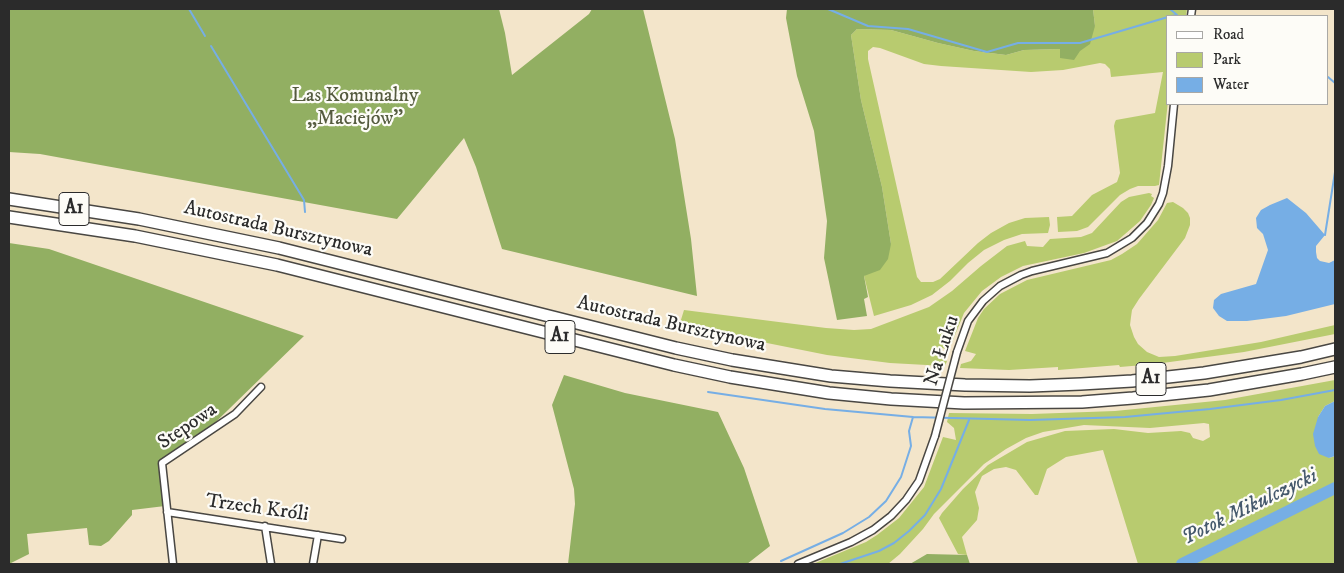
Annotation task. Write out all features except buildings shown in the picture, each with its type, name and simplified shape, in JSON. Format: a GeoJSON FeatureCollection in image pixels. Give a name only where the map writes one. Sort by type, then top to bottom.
{"type":"FeatureCollection","features":[{"type":"Feature","properties":{"kind":"highway","name":"Autostrada Bursztynowa"},"geometry":{"type":"LineString","coordinates":[[9,199],[139,219],[279,248],[676,348],[732,360],[831,376],[890,382],[965,385],[1030,386],[1081,384],[1132,381],[1204,373],[1335,349]]}},
{"type":"Feature","properties":{"kind":"highway","name":"Autostrada Bursztynowa"},"geometry":{"type":"LineString","coordinates":[[9,217],[135,236],[277,265],[674,365],[730,377],[838,394],[964,403],[1082,402],[1217,389],[1335,367]]}},
{"type":"Feature","properties":{"kind":"street","name":"Na Łuku"},"geometry":{"type":"LineString","coordinates":[[798,564],[851,542],[873,530],[891,516],[906,500],[919,481],[935,436],[964,329],[982,300],[1000,286],[1016,277],[1032,271],[1107,253],[1132,238],[1147,223],[1163,194],[1168,166],[1174,105]]}},
{"type":"Feature","properties":{"kind":"street","name":"Stepowa"},"geometry":{"type":"LineString","coordinates":[[173,564],[162,463],[235,414],[261,387]]}},
{"type":"Feature","properties":{"kind":"street","name":"Trzech Króli"},"geometry":{"type":"LineString","coordinates":[[167,512],[342,539]]}},
{"type":"Feature","properties":{"kind":"street"},"geometry":{"type":"LineString","coordinates":[[265,526],[270,564]]}},
{"type":"Feature","properties":{"kind":"street"},"geometry":{"type":"LineString","coordinates":[[313,564],[318,535]]}},
{"type":"Feature","properties":{"kind":"green space","name":"Las Komunalny „Maciejów”"},"geometry":{"type":"Polygon","coordinates":[[[9,9],[499,9],[512,75],[589,14],[592,9],[643,9],[675,139],[691,239],[697,296],[502,249],[476,167],[464,138],[397,219],[40,154],[9,152],[9,9]]]}},
{"type":"Feature","properties":{"kind":"green space"},"geometry":{"type":"Polygon","coordinates":[[[787,9],[1093,9],[1095,26],[1090,44],[1080,51],[1074,60],[1060,58],[1060,49],[1024,50],[1006,55],[974,51],[891,30],[857,29],[851,35],[861,100],[882,187],[891,244],[888,259],[880,270],[864,276],[868,297],[864,299],[867,316],[837,320],[824,258],[827,221],[814,131],[797,76],[786,18],[787,9]]]}},
{"type":"Feature","properties":{"kind":"green space"},"geometry":{"type":"Polygon","coordinates":[[[1093,9],[1187,9],[1186,15],[1166,15],[1166,105],[1168,105],[1159,185],[1138,186],[1130,189],[1120,195],[1088,227],[1077,231],[1058,232],[1057,217],[1072,216],[1092,195],[1117,182],[1120,173],[1115,122],[1116,120],[1155,113],[1163,72],[1111,77],[1110,69],[1105,64],[1100,63],[1063,70],[1031,72],[941,66],[924,64],[880,48],[873,47],[868,51],[868,59],[917,277],[921,282],[933,282],[940,279],[978,243],[1009,223],[1025,218],[1049,217],[1050,225],[1048,233],[1022,234],[984,250],[932,295],[911,305],[874,316],[864,276],[891,244],[882,187],[861,100],[851,35],[857,29],[891,30],[974,51],[1006,55],[1024,50],[1060,49],[1095,26],[1093,9]]]}},
{"type":"Feature","properties":{"kind":"green space"},"geometry":{"type":"Polygon","coordinates":[[[1149,193],[1154,198],[1151,205],[1140,221],[1117,241],[1084,253],[1023,266],[1001,277],[982,291],[964,313],[949,350],[939,347],[940,358],[947,361],[945,366],[890,363],[827,355],[737,337],[680,323],[684,310],[826,328],[871,329],[929,307],[952,291],[1007,246],[1025,241],[1027,246],[1043,247],[1050,239],[1081,237],[1092,233],[1121,202],[1129,197],[1149,193]]]}},
{"type":"Feature","properties":{"kind":"green space"},"geometry":{"type":"Polygon","coordinates":[[[1173,202],[1188,213],[1190,225],[1185,238],[1132,310],[1130,325],[1134,337],[1138,344],[1147,352],[1159,357],[1175,356],[1261,342],[1335,325],[1335,334],[1244,352],[1155,364],[1058,370],[1058,367],[1009,370],[960,368],[961,364],[971,361],[976,354],[965,351],[978,318],[984,309],[1000,294],[1027,280],[1111,260],[1137,244],[1158,220],[1167,203],[1173,202]]]}},
{"type":"Feature","properties":{"kind":"green space"},"geometry":{"type":"Polygon","coordinates":[[[9,243],[49,249],[304,336],[190,447],[158,463],[165,506],[132,510],[132,515],[109,541],[101,546],[89,545],[87,528],[27,534],[29,554],[9,564],[9,243]]]}},
{"type":"Feature","properties":{"kind":"green space"},"geometry":{"type":"Polygon","coordinates":[[[564,375],[625,393],[718,412],[744,468],[770,546],[747,564],[568,564],[575,504],[574,489],[552,405],[564,375]]]}},
{"type":"Feature","properties":{"kind":"green space"},"geometry":{"type":"Polygon","coordinates":[[[1335,380],[1335,401],[1325,406],[1318,417],[1329,458],[1335,456],[1335,564],[1138,564],[1103,450],[1066,457],[1047,469],[1038,495],[1035,495],[1016,470],[1006,467],[994,469],[982,476],[975,492],[979,508],[977,520],[962,537],[967,555],[958,554],[939,518],[963,489],[988,465],[1027,442],[1065,431],[1114,429],[1148,433],[1181,431],[1190,433],[1193,438],[1203,441],[1210,437],[1209,424],[1204,423],[1150,428],[1084,425],[1043,432],[1026,438],[984,464],[934,514],[900,554],[888,564],[813,564],[866,542],[899,518],[924,487],[943,437],[956,440],[954,428],[947,422],[949,413],[1032,414],[1115,411],[1225,400],[1335,380]]]}},
{"type":"Feature","properties":{"kind":"green space"},"geometry":{"type":"Polygon","coordinates":[[[927,554],[967,555],[970,564],[910,564],[927,554]]]}},
{"type":"Feature","properties":{"kind":"water"},"geometry":{"type":"Polygon","coordinates":[[[1287,198],[1306,213],[1325,235],[1316,246],[1316,252],[1317,258],[1320,261],[1329,263],[1335,260],[1335,304],[1286,316],[1247,321],[1227,321],[1219,316],[1213,308],[1214,300],[1221,294],[1256,284],[1268,250],[1263,234],[1257,228],[1256,218],[1261,210],[1287,198]]]}},
{"type":"Feature","properties":{"kind":"water"},"geometry":{"type":"Polygon","coordinates":[[[1335,401],[1335,456],[1329,458],[1319,454],[1315,446],[1313,434],[1318,417],[1325,406],[1335,401]]]}},
{"type":"Feature","properties":{"kind":"waterway"},"geometry":{"type":"LineString","coordinates":[[189,9],[205,36]]}},
{"type":"Feature","properties":{"kind":"waterway"},"geometry":{"type":"LineString","coordinates":[[828,9],[868,26],[908,29],[987,52],[1018,43],[1080,43],[1166,18]]}},
{"type":"Feature","properties":{"kind":"waterway"},"geometry":{"type":"LineString","coordinates":[[1170,9],[1177,15]]}},
{"type":"Feature","properties":{"kind":"waterway"},"geometry":{"type":"LineString","coordinates":[[211,46],[304,200],[305,212]]}},
{"type":"Feature","properties":{"kind":"waterway"},"geometry":{"type":"LineString","coordinates":[[1329,78],[1335,83]]}},
{"type":"Feature","properties":{"kind":"waterway"},"geometry":{"type":"LineString","coordinates":[[1325,235],[1335,172]]}},
{"type":"Feature","properties":{"kind":"waterway"},"geometry":{"type":"LineString","coordinates":[[708,392],[825,409],[913,417],[1030,420],[1125,417],[1210,409],[1281,400],[1335,390]]}},
{"type":"Feature","properties":{"kind":"waterway"},"geometry":{"type":"LineString","coordinates":[[781,561],[843,533],[869,517],[886,501],[901,477],[911,446],[909,431],[913,417]]}},
{"type":"Feature","properties":{"kind":"waterway"},"geometry":{"type":"LineString","coordinates":[[840,564],[879,551],[894,543],[925,515],[941,489],[969,420]]}},
{"type":"Feature","properties":{"kind":"waterway","name":"Potok Mikulczycki"},"geometry":{"type":"LineString","coordinates":[[1182,564],[1335,488]]}}]}
